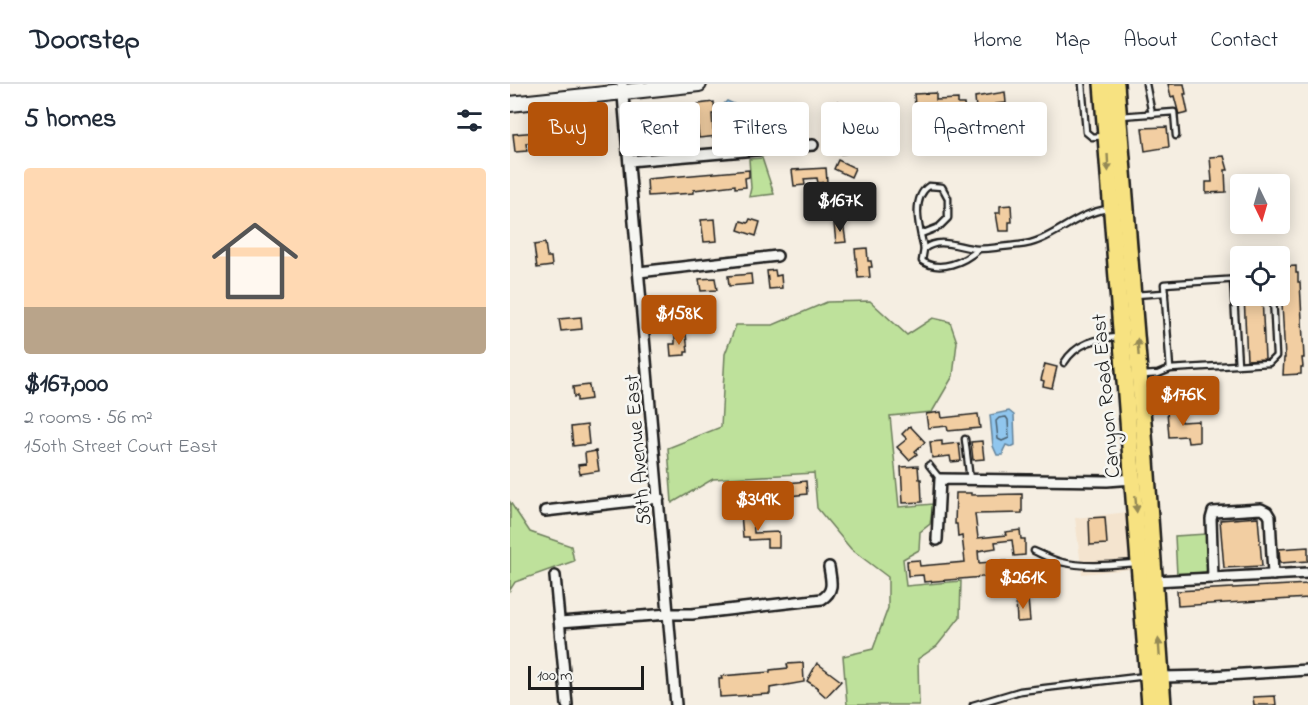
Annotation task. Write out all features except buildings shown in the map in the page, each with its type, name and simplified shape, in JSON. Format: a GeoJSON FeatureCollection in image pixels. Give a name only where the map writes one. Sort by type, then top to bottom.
{"type":"FeatureCollection","features":[{"type":"Feature","properties":{"kind":"main road","name":"Canyon Road East"},"geometry":{"type":"LineString","coordinates":[[1102,84],[1141,562],[1155,677],[1163,705]]}},
{"type":"Feature","properties":{"kind":"main road","name":"Canyon Road East"},"geometry":{"type":"LineString","coordinates":[[1116,84],[1134,295],[1154,581],[1155,677],[1150,705]]}},
{"type":"Feature","properties":{"kind":"main road"},"geometry":{"type":"LineString","coordinates":[[1127,407],[1133,408],[1146,460]]}},
{"type":"Feature","properties":{"kind":"street"},"geometry":{"type":"LineString","coordinates":[[510,105],[622,88],[699,84]]}},
{"type":"Feature","properties":{"kind":"street","name":"58th Avenue East"},"geometry":{"type":"LineString","coordinates":[[622,88],[676,705]]}},
{"type":"Feature","properties":{"kind":"street"},"geometry":{"type":"LineString","coordinates":[[700,155],[813,145]]}},
{"type":"Feature","properties":{"kind":"street"},"geometry":{"type":"LineString","coordinates":[[629,161],[684,156]]}},
{"type":"Feature","properties":{"kind":"street"},"geometry":{"type":"LineString","coordinates":[[639,272],[777,256]]}},
{"type":"Feature","properties":{"kind":"street"},"geometry":{"type":"LineString","coordinates":[[937,540],[940,479],[1107,481],[1133,479]]}},
{"type":"Feature","properties":{"kind":"street"},"geometry":{"type":"LineString","coordinates":[[545,511],[659,498]]}},
{"type":"Feature","properties":{"kind":"street"},"geometry":{"type":"LineString","coordinates":[[1213,578],[1211,519],[1213,512],[1261,509],[1267,512],[1270,518],[1273,575]]}},
{"type":"Feature","properties":{"kind":"street"},"geometry":{"type":"LineString","coordinates":[[560,622],[692,614],[822,599],[831,590],[830,567]]}},
{"type":"Feature","properties":{"kind":"street"},"geometry":{"type":"LineString","coordinates":[[1154,581],[1308,573]]}},
{"type":"Feature","properties":{"kind":"street"},"geometry":{"type":"LineString","coordinates":[[555,576],[567,705]]}},
{"type":"Feature","properties":{"kind":"street"},"geometry":{"type":"LineString","coordinates":[[1155,677],[1308,670]]}},
{"type":"Feature","properties":{"kind":"lane"},"geometry":{"type":"LineString","coordinates":[[1082,84],[1086,132],[1092,137],[1107,135]]}},
{"type":"Feature","properties":{"kind":"lane"},"geometry":{"type":"LineString","coordinates":[[1146,84],[1152,114]]}},
{"type":"Feature","properties":{"kind":"lane"},"geometry":{"type":"LineString","coordinates":[[1119,117],[1174,112],[1176,136]]}},
{"type":"Feature","properties":{"kind":"lane"},"geometry":{"type":"LineString","coordinates":[[921,234],[939,227],[948,218],[947,194],[938,185],[926,188],[919,198],[921,234],[924,249],[922,261],[934,266],[961,262],[979,249]]}},
{"type":"Feature","properties":{"kind":"lane"},"geometry":{"type":"LineString","coordinates":[[924,249],[929,245],[944,243],[979,249],[1032,243],[1094,211],[1111,209]]}},
{"type":"Feature","properties":{"kind":"lane"},"geometry":{"type":"LineString","coordinates":[[1170,369],[1164,284],[1230,280]]}},
{"type":"Feature","properties":{"kind":"lane"},"geometry":{"type":"LineString","coordinates":[[1134,295],[1165,293]]}},
{"type":"Feature","properties":{"kind":"lane"},"geometry":{"type":"LineString","coordinates":[[1235,306],[1238,365]]}},
{"type":"Feature","properties":{"kind":"lane"},"geometry":{"type":"LineString","coordinates":[[1140,375],[1158,374],[1170,369],[1269,363],[1276,356],[1274,306]]}},
{"type":"Feature","properties":{"kind":"lane"},"geometry":{"type":"LineString","coordinates":[[1064,363],[1070,353],[1080,346],[1105,338],[1121,337]]}},
{"type":"Feature","properties":{"kind":"lane"},"geometry":{"type":"LineString","coordinates":[[965,439],[969,480]]}},
{"type":"Feature","properties":{"kind":"lane"},"geometry":{"type":"LineString","coordinates":[[929,465],[940,479]]}},
{"type":"Feature","properties":{"kind":"lane"},"geometry":{"type":"LineString","coordinates":[[1034,551],[1060,562],[1101,566],[1141,562]]}},
{"type":"Feature","properties":{"kind":"lane"},"geometry":{"type":"LineString","coordinates":[[973,705],[1020,691],[1155,677]]}},
{"type":"Feature","properties":{"kind":"shaded area"},"geometry":{"type":"Polygon","coordinates":[[[1128,512],[1131,569],[1082,574],[1075,518],[1128,512]]]}},
{"type":"Feature","properties":{"kind":"green space"},"geometry":{"type":"Polygon","coordinates":[[[762,158],[774,194],[749,197],[751,188],[749,159],[762,158]]]}},
{"type":"Feature","properties":{"kind":"green space"},"geometry":{"type":"Polygon","coordinates":[[[870,301],[907,335],[933,318],[950,322],[957,342],[953,376],[932,412],[890,416],[899,507],[933,504],[930,524],[920,532],[919,550],[903,559],[906,586],[961,581],[960,617],[937,646],[918,659],[919,705],[847,705],[843,656],[873,649],[888,608],[888,577],[851,549],[817,508],[814,473],[713,479],[672,503],[668,448],[721,427],[725,354],[736,325],[773,325],[827,302],[870,301]]]}},
{"type":"Feature","properties":{"kind":"green space"},"geometry":{"type":"Polygon","coordinates":[[[510,502],[530,532],[571,546],[574,561],[515,582],[510,590],[510,502]]]}},
{"type":"Feature","properties":{"kind":"green space"},"geometry":{"type":"Polygon","coordinates":[[[1206,534],[1208,567],[1206,572],[1177,575],[1175,536],[1206,534]]]}},
{"type":"Feature","properties":{"kind":"water"},"geometry":{"type":"Polygon","coordinates":[[[1009,411],[1014,415],[1015,445],[1011,447],[1006,445],[1003,455],[997,455],[993,446],[990,415],[1009,411]]]}}]}
